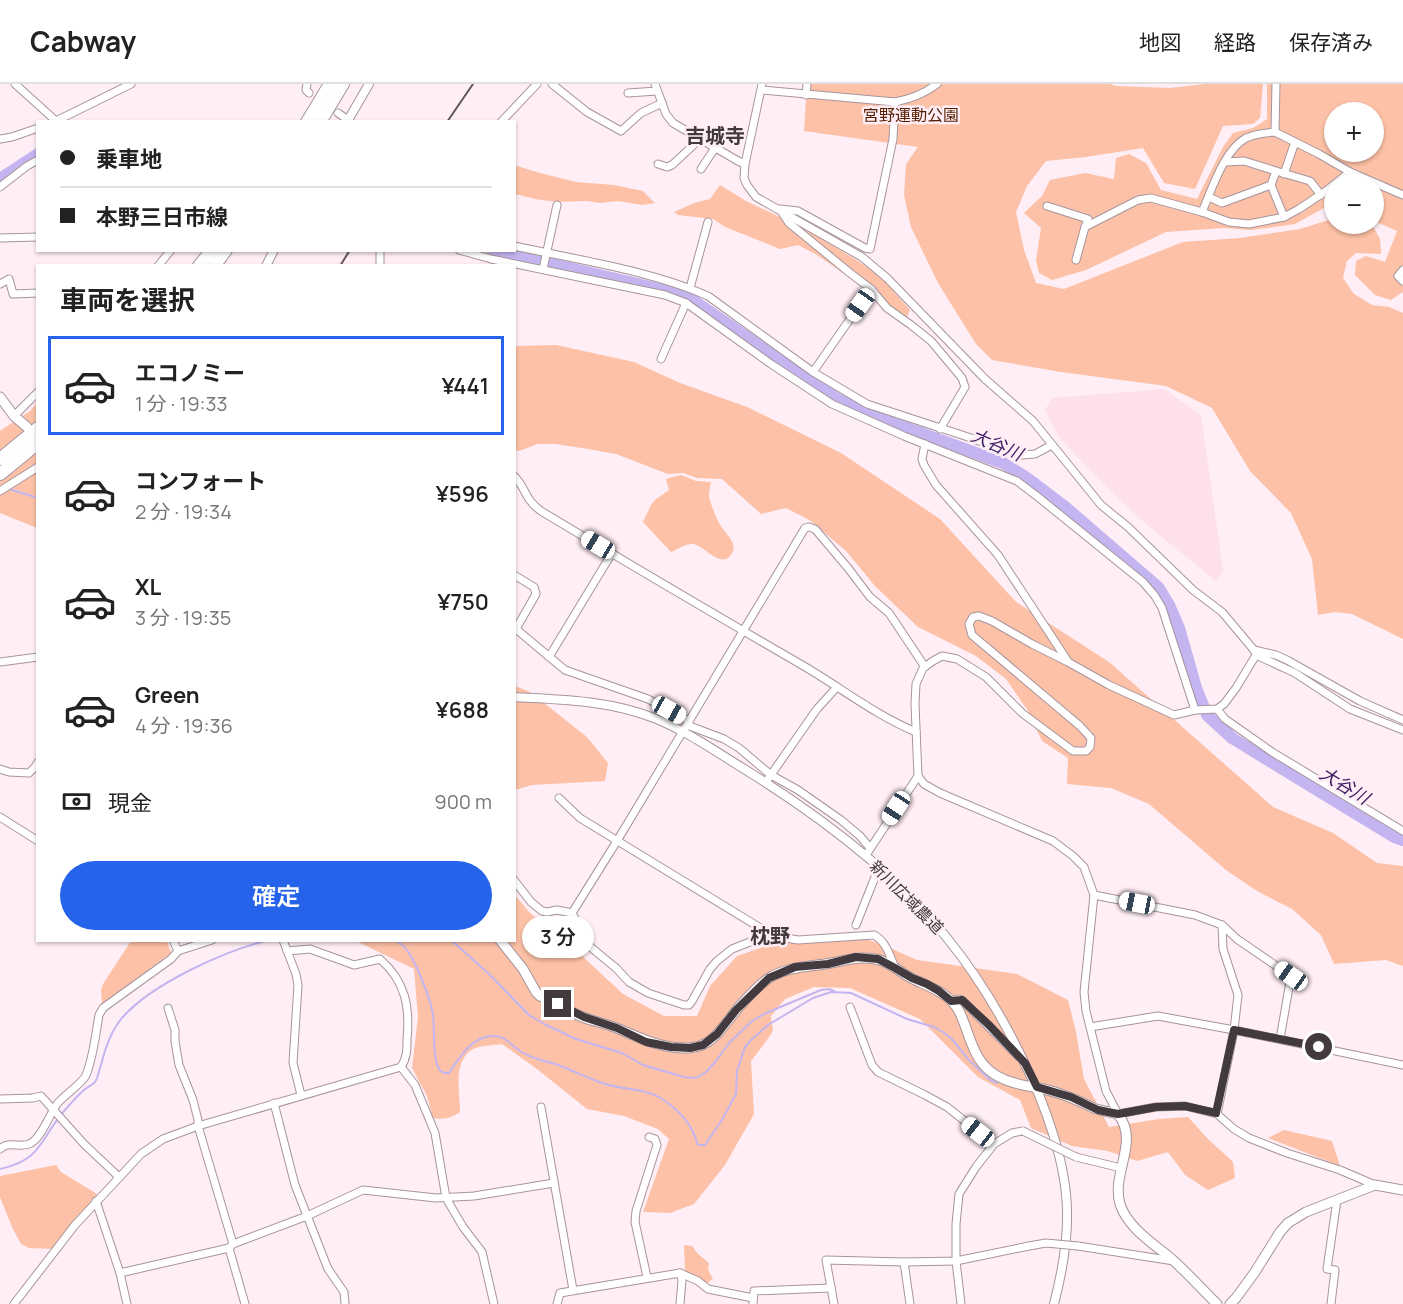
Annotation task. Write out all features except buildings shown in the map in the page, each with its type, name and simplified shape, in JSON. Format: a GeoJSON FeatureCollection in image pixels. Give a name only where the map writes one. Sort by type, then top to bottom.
{"type":"FeatureCollection","features":[{"type":"Feature","properties":{"kind":"highway"},"geometry":{"type":"LineString","coordinates":[[308,120],[330,84]]}},
{"type":"Feature","properties":{"kind":"highway"},"geometry":{"type":"LineString","coordinates":[[322,120],[343,84]]}},
{"type":"Feature","properties":{"kind":"highway"},"geometry":{"type":"LineString","coordinates":[[201,264],[210,252]]}},
{"type":"Feature","properties":{"kind":"highway"},"geometry":{"type":"LineString","coordinates":[[0,459],[32,427]]}},
{"type":"Feature","properties":{"kind":"highway"},"geometry":{"type":"LineString","coordinates":[[0,474],[36,445]]}},
{"type":"Feature","properties":{"kind":"main road"},"geometry":{"type":"LineString","coordinates":[[0,397],[14,416],[32,427]]}},
{"type":"Feature","properties":{"kind":"main road"},"geometry":{"type":"LineString","coordinates":[[502,942],[540,996],[646,1042],[690,1048],[703,1045],[717,1034],[736,1010],[769,978],[795,967],[828,964],[856,957],[878,959],[933,988],[951,1001],[958,1011],[980,1060],[988,1070],[1003,1080],[1071,1097],[1098,1110],[1118,1114],[1125,1123],[1127,1140],[1119,1193],[1125,1215],[1217,1304]]}},
{"type":"Feature","properties":{"kind":"main road"},"geometry":{"type":"LineString","coordinates":[[1230,1304],[1288,1223],[1306,1212],[1375,1185],[1403,1190]]}},
{"type":"Feature","properties":{"kind":"street"},"geometry":{"type":"LineString","coordinates":[[15,84],[54,120]]}},
{"type":"Feature","properties":{"kind":"street"},"geometry":{"type":"LineString","coordinates":[[57,120],[132,84]]}},
{"type":"Feature","properties":{"kind":"street"},"geometry":{"type":"LineString","coordinates":[[307,84],[306,90],[309,93]]}},
{"type":"Feature","properties":{"kind":"street"},"geometry":{"type":"LineString","coordinates":[[348,120],[369,84]]}},
{"type":"Feature","properties":{"kind":"street"},"geometry":{"type":"LineString","coordinates":[[503,120],[537,84]]}},
{"type":"Feature","properties":{"kind":"street"},"geometry":{"type":"LineString","coordinates":[[552,84],[587,112],[621,131],[641,113],[662,103]]}},
{"type":"Feature","properties":{"kind":"street"},"geometry":{"type":"LineString","coordinates":[[806,95],[807,84]]}},
{"type":"Feature","properties":{"kind":"street"},"geometry":{"type":"LineString","coordinates":[[937,84],[927,93],[895,102],[806,95],[762,87],[746,164],[744,178],[747,185],[756,197],[862,257],[887,278],[985,379],[1033,421],[1101,505],[1128,527],[1193,590],[1222,612],[1255,652],[1295,673],[1350,709],[1403,730]]}},
{"type":"Feature","properties":{"kind":"street"},"geometry":{"type":"LineString","coordinates":[[1275,132],[1276,84]]}},
{"type":"Feature","properties":{"kind":"street"},"geometry":{"type":"LineString","coordinates":[[628,93],[656,88],[666,114],[673,123],[746,164]]}},
{"type":"Feature","properties":{"kind":"street"},"geometry":{"type":"LineString","coordinates":[[778,210],[798,211],[870,249],[893,139],[895,102]]}},
{"type":"Feature","properties":{"kind":"street"},"geometry":{"type":"LineString","coordinates":[[338,113],[346,120]]}},
{"type":"Feature","properties":{"kind":"street"},"geometry":{"type":"LineString","coordinates":[[0,139],[36,129]]}},
{"type":"Feature","properties":{"kind":"street"},"geometry":{"type":"LineString","coordinates":[[1202,212],[1233,149],[1245,138],[1275,132],[1350,172],[1403,195]]}},
{"type":"Feature","properties":{"kind":"street"},"geometry":{"type":"LineString","coordinates":[[658,164],[667,167],[672,165],[700,139]]}},
{"type":"Feature","properties":{"kind":"street"},"geometry":{"type":"LineString","coordinates":[[1284,174],[1295,142]]}},
{"type":"Feature","properties":{"kind":"street"},"geometry":{"type":"LineString","coordinates":[[701,169],[716,148]]}},
{"type":"Feature","properties":{"kind":"street"},"geometry":{"type":"LineString","coordinates":[[0,187],[36,161]]}},
{"type":"Feature","properties":{"kind":"street"},"geometry":{"type":"LineString","coordinates":[[1225,162],[1244,161],[1310,181],[1321,195]]}},
{"type":"Feature","properties":{"kind":"street"},"geometry":{"type":"LineString","coordinates":[[1276,171],[1271,185],[1284,217]]}},
{"type":"Feature","properties":{"kind":"street"},"geometry":{"type":"LineString","coordinates":[[1085,226],[1138,201],[1151,198],[1229,222],[1249,224],[1284,217],[1321,195],[1350,172]]}},
{"type":"Feature","properties":{"kind":"street"},"geometry":{"type":"LineString","coordinates":[[1209,197],[1222,203],[1271,185]]}},
{"type":"Feature","properties":{"kind":"street"},"geometry":{"type":"LineString","coordinates":[[543,269],[557,205]]}},
{"type":"Feature","properties":{"kind":"street"},"geometry":{"type":"LineString","coordinates":[[1047,206],[1088,219],[1076,260]]}},
{"type":"Feature","properties":{"kind":"street"},"geometry":{"type":"LineString","coordinates":[[778,210],[789,223],[871,289],[886,308],[931,341],[962,378],[965,387],[940,429]]}},
{"type":"Feature","properties":{"kind":"street"},"geometry":{"type":"LineString","coordinates":[[690,288],[708,222]]}},
{"type":"Feature","properties":{"kind":"street"},"geometry":{"type":"LineString","coordinates":[[0,238],[36,237]]}},
{"type":"Feature","properties":{"kind":"street"},"geometry":{"type":"LineString","coordinates":[[516,246],[672,281],[708,296],[813,372],[867,404],[1022,455],[1035,454],[1052,445]]}},
{"type":"Feature","properties":{"kind":"street"},"geometry":{"type":"LineString","coordinates":[[160,264],[169,252]]}},
{"type":"Feature","properties":{"kind":"street"},"geometry":{"type":"LineString","coordinates":[[466,252],[665,295],[686,303],[771,364],[832,404],[1017,482],[1143,582],[1155,596],[1162,608],[1195,710]]}},
{"type":"Feature","properties":{"kind":"street"},"geometry":{"type":"LineString","coordinates":[[1403,270],[1398,276],[1403,281]]}},
{"type":"Feature","properties":{"kind":"street"},"geometry":{"type":"LineString","coordinates":[[0,284],[9,279],[13,294],[36,293]]}},
{"type":"Feature","properties":{"kind":"street"},"geometry":{"type":"LineString","coordinates":[[813,372],[871,289]]}},
{"type":"Feature","properties":{"kind":"street"},"geometry":{"type":"LineString","coordinates":[[661,359],[686,303]]}},
{"type":"Feature","properties":{"kind":"street"},"geometry":{"type":"LineString","coordinates":[[14,416],[36,394]]}},
{"type":"Feature","properties":{"kind":"street"},"geometry":{"type":"LineString","coordinates":[[925,444],[922,459],[936,484],[998,555],[1068,662]]}},
{"type":"Feature","properties":{"kind":"street"},"geometry":{"type":"LineString","coordinates":[[0,491],[36,468]]}},
{"type":"Feature","properties":{"kind":"street"},"geometry":{"type":"LineString","coordinates":[[516,478],[531,504],[875,711],[916,732]]}},
{"type":"Feature","properties":{"kind":"street"},"geometry":{"type":"LineString","coordinates":[[572,913],[806,528],[815,528],[870,597],[889,613],[925,667]]}},
{"type":"Feature","properties":{"kind":"street"},"geometry":{"type":"LineString","coordinates":[[549,657],[612,553]]}},
{"type":"Feature","properties":{"kind":"street"},"geometry":{"type":"LineString","coordinates":[[516,576],[534,587],[536,594],[516,628]]}},
{"type":"Feature","properties":{"kind":"street"},"geometry":{"type":"LineString","coordinates":[[1255,652],[1236,688],[1224,704],[1217,708],[1174,714],[1108,685],[992,621],[980,616],[973,617],[969,624],[972,635],[1080,726],[1091,738],[1090,747],[1086,751],[1073,751],[1022,713],[986,677],[957,659],[942,656],[925,667],[916,684],[918,776],[924,784],[940,793],[1053,841],[1084,867],[1094,894],[1084,992],[1086,1011],[1106,1091],[1118,1114],[1156,1107],[1185,1106],[1216,1113],[1234,1129],[1249,1138],[1340,1170],[1375,1185]]}},
{"type":"Feature","properties":{"kind":"street"},"geometry":{"type":"LineString","coordinates":[[516,631],[565,670],[648,699],[686,726],[724,739],[739,748],[768,779],[822,806],[860,836],[868,852]]}},
{"type":"Feature","properties":{"kind":"street"},"geometry":{"type":"LineString","coordinates":[[1255,652],[1276,655],[1287,660],[1360,702],[1403,720]]}},
{"type":"Feature","properties":{"kind":"street"},"geometry":{"type":"LineString","coordinates":[[0,662],[36,657]]}},
{"type":"Feature","properties":{"kind":"street"},"geometry":{"type":"LineString","coordinates":[[768,779],[817,709],[837,687]]}},
{"type":"Feature","properties":{"kind":"street","name":"新川広域農道"},"geometry":{"type":"LineString","coordinates":[[516,697],[589,701],[686,726],[768,779],[813,815],[868,852],[879,867],[908,894],[946,936],[987,992],[1008,1028],[1037,1087],[1052,1130],[1064,1177],[1067,1209],[1063,1268],[1054,1304]]}},
{"type":"Feature","properties":{"kind":"street"},"geometry":{"type":"LineString","coordinates":[[1217,708],[1225,719],[1272,752],[1403,831]]}},
{"type":"Feature","properties":{"kind":"street"},"geometry":{"type":"LineString","coordinates":[[0,769],[28,773],[36,765]]}},
{"type":"Feature","properties":{"kind":"street"},"geometry":{"type":"LineString","coordinates":[[868,852],[918,776]]}},
{"type":"Feature","properties":{"kind":"street"},"geometry":{"type":"LineString","coordinates":[[559,798],[580,818],[767,932],[780,938],[798,940],[874,935],[884,944],[895,968]]}},
{"type":"Feature","properties":{"kind":"street"},"geometry":{"type":"LineString","coordinates":[[0,817],[36,840]]}},
{"type":"Feature","properties":{"kind":"street"},"geometry":{"type":"LineString","coordinates":[[856,925],[879,867]]}},
{"type":"Feature","properties":{"kind":"street"},"geometry":{"type":"LineString","coordinates":[[516,883],[531,902],[542,911],[557,910],[572,913],[581,937],[629,982],[648,993],[684,1005],[689,1005],[692,1001],[717,961],[732,950],[767,932]]}},
{"type":"Feature","properties":{"kind":"street"},"geometry":{"type":"LineString","coordinates":[[1094,894],[1195,915],[1222,926],[1291,976],[1280,1039]]}},
{"type":"Feature","properties":{"kind":"street"},"geometry":{"type":"LineString","coordinates":[[1216,1113],[1234,1030],[1238,995],[1223,949],[1222,926]]}},
{"type":"Feature","properties":{"kind":"street"},"geometry":{"type":"LineString","coordinates":[[174,942],[178,951]]}},
{"type":"Feature","properties":{"kind":"street"},"geometry":{"type":"LineString","coordinates":[[0,1149],[4,1145],[32,1143],[63,1096],[86,1077],[99,1015],[103,1008],[171,959],[178,951],[206,942]]}},
{"type":"Feature","properties":{"kind":"street"},"geometry":{"type":"LineString","coordinates":[[284,942],[298,985],[293,1063],[301,1095]]}},
{"type":"Feature","properties":{"kind":"street"},"geometry":{"type":"LineString","coordinates":[[14,1304],[75,1225],[141,1154],[163,1138],[198,1125],[401,1067],[406,1060],[409,1019],[405,993],[386,964],[380,959],[354,965],[310,949],[286,951]]}},
{"type":"Feature","properties":{"kind":"street"},"geometry":{"type":"LineString","coordinates":[[951,1001],[962,1000],[1025,1063]]}},
{"type":"Feature","properties":{"kind":"street"},"geometry":{"type":"LineString","coordinates":[[850,1007],[872,1065],[878,1072],[947,1107],[994,1144]]}},
{"type":"Feature","properties":{"kind":"street"},"geometry":{"type":"LineString","coordinates":[[168,1008],[175,1029],[179,1065],[194,1100],[198,1125],[231,1246],[244,1304]]}},
{"type":"Feature","properties":{"kind":"street"},"geometry":{"type":"LineString","coordinates":[[1090,1027],[1158,1016],[1403,1065]]}},
{"type":"Feature","properties":{"kind":"street"},"geometry":{"type":"LineString","coordinates":[[401,1067],[416,1085],[435,1133],[446,1198],[482,1252],[494,1304]]}},
{"type":"Feature","properties":{"kind":"street"},"geometry":{"type":"LineString","coordinates":[[0,1099],[41,1096],[84,1144],[119,1177]]}},
{"type":"Feature","properties":{"kind":"street"},"geometry":{"type":"LineString","coordinates":[[274,1103],[295,1185],[328,1269],[344,1292],[345,1304]]}},
{"type":"Feature","properties":{"kind":"street"},"geometry":{"type":"LineString","coordinates":[[541,1107],[573,1290]]}},
{"type":"Feature","properties":{"kind":"street"},"geometry":{"type":"LineString","coordinates":[[961,1304],[956,1261],[959,1194],[994,1144],[1012,1133],[1023,1131],[1076,1157],[1121,1168]]}},
{"type":"Feature","properties":{"kind":"street"},"geometry":{"type":"LineString","coordinates":[[647,1277],[634,1222],[657,1145],[655,1139],[649,1137]]}},
{"type":"Feature","properties":{"kind":"street"},"geometry":{"type":"LineString","coordinates":[[120,1274],[231,1246],[363,1190],[446,1198],[474,1196],[554,1183]]}},
{"type":"Feature","properties":{"kind":"street"},"geometry":{"type":"LineString","coordinates":[[1331,1304],[1335,1270],[1327,1269],[1337,1200]]}},
{"type":"Feature","properties":{"kind":"street"},"geometry":{"type":"LineString","coordinates":[[96,1202],[120,1274],[127,1304]]}},
{"type":"Feature","properties":{"kind":"street"},"geometry":{"type":"LineString","coordinates":[[834,1304],[826,1260],[956,1261],[1046,1243],[1175,1262]]}},
{"type":"Feature","properties":{"kind":"street"},"geometry":{"type":"LineString","coordinates":[[904,1262],[910,1304]]}},
{"type":"Feature","properties":{"kind":"street"},"geometry":{"type":"LineString","coordinates":[[680,1273],[682,1280],[680,1304]]}},
{"type":"Feature","properties":{"kind":"street"},"geometry":{"type":"LineString","coordinates":[[557,1304],[560,1293],[680,1273],[708,1288],[753,1301],[754,1291],[831,1288]]}},
{"type":"Feature","properties":{"kind":"shaded area"},"geometry":{"type":"Polygon","coordinates":[[[1164,389],[1201,415],[1223,571],[1216,581],[1140,519],[1090,470],[1059,437],[1045,410],[1052,398],[1164,389]]]}},
{"type":"Feature","properties":{"kind":"green space","name":"宮野運動公園"},"geometry":{"type":"Polygon","coordinates":[[[807,84],[1110,84],[1170,88],[1205,84],[1263,84],[1260,118],[1253,124],[1223,126],[1195,189],[1164,183],[1143,148],[1046,161],[1027,186],[1016,212],[1024,250],[1036,283],[1064,289],[1183,242],[1240,238],[1300,229],[1324,221],[1324,234],[1377,234],[1381,254],[1356,253],[1347,261],[1343,278],[1354,294],[1372,305],[1389,307],[1403,313],[1403,639],[1352,614],[1335,612],[1318,615],[1312,559],[1291,513],[1250,471],[1212,408],[1166,386],[992,360],[976,344],[938,283],[911,227],[904,195],[906,164],[918,147],[804,131],[807,84]]]}},
{"type":"Feature","properties":{"kind":"green space"},"geometry":{"type":"Polygon","coordinates":[[[1267,84],[1403,84],[1403,292],[1391,300],[1375,295],[1355,275],[1356,261],[1366,256],[1385,262],[1397,231],[1384,225],[1384,174],[1324,174],[1324,208],[1295,224],[1251,230],[1224,228],[1166,232],[1086,270],[1052,280],[1039,273],[1036,260],[1041,228],[1024,213],[1042,196],[1050,180],[1085,173],[1114,179],[1116,158],[1129,154],[1146,163],[1161,190],[1197,199],[1223,147],[1233,133],[1253,128],[1267,119],[1267,84]]]}},
{"type":"Feature","properties":{"kind":"green space"},"geometry":{"type":"Polygon","coordinates":[[[516,166],[576,182],[614,185],[643,191],[655,203],[642,205],[618,201],[557,202],[516,194],[516,166]]]}},
{"type":"Feature","properties":{"kind":"green space"},"geometry":{"type":"Polygon","coordinates":[[[720,185],[746,201],[807,230],[881,277],[910,310],[907,317],[817,255],[798,245],[780,249],[725,227],[713,219],[678,215],[674,212],[710,199],[720,185]]]}},
{"type":"Feature","properties":{"kind":"green space"},"geometry":{"type":"Polygon","coordinates":[[[556,345],[634,362],[680,383],[747,407],[841,453],[940,519],[1016,602],[1109,662],[1273,807],[1333,833],[1377,863],[1403,866],[1403,966],[1386,960],[1334,964],[1321,935],[1292,909],[1257,891],[1226,870],[1149,804],[1111,788],[1067,784],[1068,758],[1042,741],[1028,711],[1006,679],[976,656],[918,627],[875,586],[847,552],[811,521],[786,508],[761,514],[722,479],[697,478],[683,473],[668,474],[616,454],[556,444],[538,444],[516,450],[516,346],[556,345]]]}},
{"type":"Feature","properties":{"kind":"green space"},"geometry":{"type":"Polygon","coordinates":[[[36,404],[36,528],[0,513],[0,431],[30,411],[36,404]]]}},
{"type":"Feature","properties":{"kind":"green space"},"geometry":{"type":"Polygon","coordinates":[[[681,475],[696,481],[711,482],[709,496],[712,506],[721,527],[734,547],[733,552],[726,559],[716,558],[693,544],[671,552],[643,522],[655,500],[669,490],[666,479],[681,475]]]}},
{"type":"Feature","properties":{"kind":"green space"},"geometry":{"type":"Polygon","coordinates":[[[516,686],[530,692],[587,737],[608,763],[605,781],[532,785],[516,790],[516,686]]]}},
{"type":"Feature","properties":{"kind":"green space"},"geometry":{"type":"Polygon","coordinates":[[[516,896],[529,912],[568,943],[623,994],[664,1016],[697,1016],[710,986],[737,956],[766,946],[798,939],[852,936],[879,943],[917,960],[1017,974],[1068,1000],[1084,1079],[1109,1127],[1188,1117],[1233,1162],[1235,1178],[1208,1190],[1185,1175],[1168,1152],[1137,1161],[1108,1151],[1072,1146],[1031,1128],[1020,1100],[978,1077],[920,1019],[850,988],[814,987],[785,999],[771,1016],[773,1031],[751,1061],[754,1114],[725,1165],[694,1204],[670,1213],[643,1212],[669,1139],[658,1129],[624,1116],[587,1109],[502,1044],[476,1048],[466,1054],[462,1061],[459,1078],[460,1112],[447,1118],[433,1118],[427,1096],[412,1068],[418,1017],[414,969],[358,942],[516,942],[516,896]]]}},
{"type":"Feature","properties":{"kind":"green space"},"geometry":{"type":"Polygon","coordinates":[[[130,942],[167,942],[171,953],[102,1004],[103,984],[130,942]]]}},
{"type":"Feature","properties":{"kind":"green space"},"geometry":{"type":"Polygon","coordinates":[[[1284,1130],[1332,1141],[1340,1166],[1268,1138],[1284,1130]]]}},
{"type":"Feature","properties":{"kind":"green space"},"geometry":{"type":"Polygon","coordinates":[[[56,1165],[61,1172],[97,1194],[54,1249],[29,1248],[21,1244],[12,1227],[0,1197],[0,1176],[56,1165]]]}},
{"type":"Feature","properties":{"kind":"green space"},"geometry":{"type":"Polygon","coordinates":[[[684,1245],[692,1246],[709,1263],[708,1270],[713,1279],[707,1283],[685,1271],[684,1245]]]}},
{"type":"Feature","properties":{"kind":"waterway","name":"大谷川"},"geometry":{"type":"LineString","coordinates":[[0,179],[36,155]]}},
{"type":"Feature","properties":{"kind":"waterway","name":"大谷川"},"geometry":{"type":"LineString","coordinates":[[501,252],[659,289],[691,299],[836,398],[877,417],[1003,463],[1027,478],[1064,506],[1158,587],[1179,628],[1196,688],[1207,715],[1232,738],[1394,837],[1403,840]]}},
{"type":"Feature","properties":{"kind":"waterway"},"geometry":{"type":"LineString","coordinates":[[9,489],[36,497]]}},
{"type":"Feature","properties":{"kind":"waterway"},"geometry":{"type":"LineString","coordinates":[[0,1169],[14,1165],[33,1154],[67,1107],[81,1092],[95,1082],[111,1035],[117,1024],[134,1006],[150,993],[189,971],[231,952],[262,942]]}},
{"type":"Feature","properties":{"kind":"waterway"},"geometry":{"type":"LineString","coordinates":[[398,942],[407,951],[426,989],[433,1015],[435,1055],[441,1072],[449,1073],[472,1044],[485,1037],[501,1037],[520,1051],[593,1080],[655,1095],[674,1108],[684,1119],[698,1145],[705,1145],[736,1094],[737,1071],[745,1047],[751,1040],[768,1025],[813,998],[831,992],[851,993],[907,1019],[934,1027],[951,1038],[968,1059],[990,1080],[997,1083]]}},
{"type":"Feature","properties":{"kind":"waterway"},"geometry":{"type":"LineString","coordinates":[[453,942],[529,1015],[546,1025],[576,1039],[622,1053],[643,1065],[684,1077],[696,1078],[706,1072],[729,1043],[752,1021],[821,990],[834,991]]}},
{"type":"Feature","properties":{"kind":"railway"},"geometry":{"type":"LineString","coordinates":[[448,120],[473,84]]}},
{"type":"Feature","properties":{"kind":"railway"},"geometry":{"type":"LineString","coordinates":[[341,264],[349,252]]}},
{"type":"Feature","properties":{"kind":"district","name":"吉城寺"},"geometry":{"type":"Point","coordinates":[715,135]}},
{"type":"Feature","properties":{"kind":"district","name":"枕野"},"geometry":{"type":"Point","coordinates":[770,935]}},
{"type":"Feature","properties":{"kind":"route"},"geometry":{"type":"LineString","coordinates":[[558,1004],[646,1042],[690,1048],[703,1045],[717,1034],[736,1010],[769,978],[795,967],[828,964],[856,957],[878,959],[927,984],[951,1001],[962,1000],[1025,1063],[1037,1087],[1071,1097],[1098,1110],[1118,1114],[1156,1107],[1185,1106],[1216,1113],[1234,1030],[1319,1047]]}}]}
